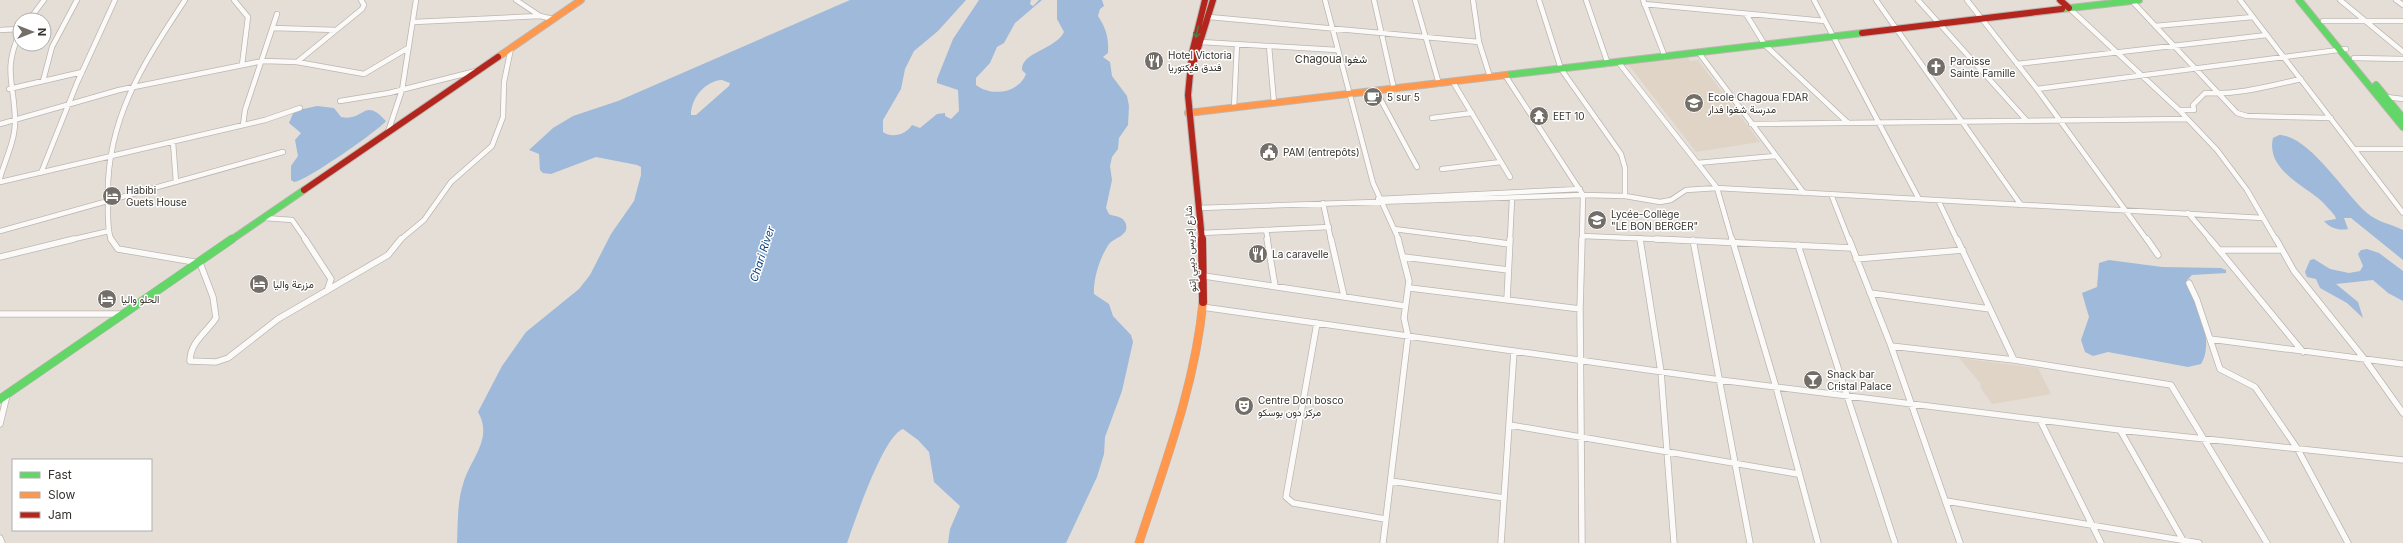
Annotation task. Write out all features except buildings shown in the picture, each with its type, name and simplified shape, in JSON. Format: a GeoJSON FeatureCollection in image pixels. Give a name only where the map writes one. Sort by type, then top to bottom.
{"type":"FeatureCollection","features":[{"type":"Feature","properties":{"kind":"main road"},"geometry":{"type":"LineString","coordinates":[[0,399],[581,0]]}},
{"type":"Feature","properties":{"kind":"main road"},"geometry":{"type":"LineString","coordinates":[[1202,0],[1202,12]]}},
{"type":"Feature","properties":{"kind":"main road","name":"شارع إدريس ديبي إتنو"},"geometry":{"type":"LineString","coordinates":[[1139,543],[1177,424],[1196,354],[1202,307],[1204,276],[1199,208],[1188,113],[1188,85],[1193,50],[1205,0]]}},
{"type":"Feature","properties":{"kind":"main road","name":"شارع إدريس ديبي إتنو"},"geometry":{"type":"LineString","coordinates":[[1192,65],[1210,15],[1213,0]]}},
{"type":"Feature","properties":{"kind":"main road"},"geometry":{"type":"LineString","coordinates":[[1210,15],[1217,0]]}},
{"type":"Feature","properties":{"kind":"main road"},"geometry":{"type":"LineString","coordinates":[[2060,0],[2071,8]]}},
{"type":"Feature","properties":{"kind":"main road"},"geometry":{"type":"LineString","coordinates":[[2066,0],[2071,8]]}},
{"type":"Feature","properties":{"kind":"main road"},"geometry":{"type":"LineString","coordinates":[[1188,113],[1505,75],[1619,63],[2134,0]]}},
{"type":"Feature","properties":{"kind":"main road"},"geometry":{"type":"LineString","coordinates":[[2299,0],[2403,127]]}},
{"type":"Feature","properties":{"kind":"main road"},"geometry":{"type":"LineString","coordinates":[[2306,0],[2403,118]]}},
{"type":"Feature","properties":{"kind":"street"},"geometry":{"type":"LineString","coordinates":[[35,12],[44,0]]}},
{"type":"Feature","properties":{"kind":"street"},"geometry":{"type":"LineString","coordinates":[[43,81],[52,47],[77,0]]}},
{"type":"Feature","properties":{"kind":"street"},"geometry":{"type":"LineString","coordinates":[[41,173],[82,72],[115,0]]}},
{"type":"Feature","properties":{"kind":"street"},"geometry":{"type":"LineString","coordinates":[[185,0],[132,86],[109,158],[107,202],[109,231],[113,246],[118,249],[200,262],[213,297],[216,318],[199,336],[189,356],[190,361],[194,362],[216,362],[228,358],[278,319],[327,292],[388,255],[398,242],[424,220],[451,182],[492,146],[499,132],[503,117],[504,82],[511,48]]}},
{"type":"Feature","properties":{"kind":"street"},"geometry":{"type":"LineString","coordinates":[[234,0],[248,17],[242,65]]}},
{"type":"Feature","properties":{"kind":"street"},"geometry":{"type":"LineString","coordinates":[[297,62],[362,8],[364,5],[361,0]]}},
{"type":"Feature","properties":{"kind":"street"},"geometry":{"type":"LineString","coordinates":[[388,132],[402,90],[408,48],[414,22],[416,0]]}},
{"type":"Feature","properties":{"kind":"street"},"geometry":{"type":"LineString","coordinates":[[516,0],[540,16]]}},
{"type":"Feature","properties":{"kind":"street"},"geometry":{"type":"LineString","coordinates":[[1325,0],[1348,94],[1379,201],[1394,229],[1404,257],[1410,288],[1404,325],[1408,336],[1391,481],[1382,543]]}},
{"type":"Feature","properties":{"kind":"street"},"geometry":{"type":"LineString","coordinates":[[1374,0],[1383,33],[1394,88]]}},
{"type":"Feature","properties":{"kind":"street"},"geometry":{"type":"LineString","coordinates":[[1415,0],[1439,84]]}},
{"type":"Feature","properties":{"kind":"street"},"geometry":{"type":"LineString","coordinates":[[1473,0],[1479,42],[1490,77]]}},
{"type":"Feature","properties":{"kind":"street"},"geometry":{"type":"LineString","coordinates":[[1539,0],[1560,69],[1621,154],[1625,168],[1625,196]]}},
{"type":"Feature","properties":{"kind":"street"},"geometry":{"type":"LineString","coordinates":[[1586,0],[1608,64]]}},
{"type":"Feature","properties":{"kind":"street"},"geometry":{"type":"LineString","coordinates":[[1814,0],[1919,199]]}},
{"type":"Feature","properties":{"kind":"street"},"geometry":{"type":"LineString","coordinates":[[1876,0],[2021,205]]}},
{"type":"Feature","properties":{"kind":"street"},"geometry":{"type":"LineString","coordinates":[[1918,0],[2027,121]]}},
{"type":"Feature","properties":{"kind":"street"},"geometry":{"type":"LineString","coordinates":[[1967,0],[1983,18],[2158,255]]}},
{"type":"Feature","properties":{"kind":"street"},"geometry":{"type":"LineString","coordinates":[[2134,0],[2193,69],[2221,94],[2237,113],[2242,115],[2331,118]]}},
{"type":"Feature","properties":{"kind":"street"},"geometry":{"type":"LineString","coordinates":[[2240,0],[2282,56],[2356,149],[2403,213]]}},
{"type":"Feature","properties":{"kind":"street"},"geometry":{"type":"LineString","coordinates":[[2340,0],[2363,21],[2403,52]]}},
{"type":"Feature","properties":{"kind":"street"},"geometry":{"type":"LineString","coordinates":[[2396,0],[2403,5]]}},
{"type":"Feature","properties":{"kind":"street"},"geometry":{"type":"LineString","coordinates":[[1665,57],[1644,2],[1746,14],[1825,21]]}},
{"type":"Feature","properties":{"kind":"street"},"geometry":{"type":"LineString","coordinates":[[2071,8],[2179,110],[2217,150],[2247,190],[2294,271],[2366,361],[2403,413]]}},
{"type":"Feature","properties":{"kind":"street"},"geometry":{"type":"LineString","coordinates":[[243,125],[245,110],[263,61],[277,14]]}},
{"type":"Feature","properties":{"kind":"street"},"geometry":{"type":"LineString","coordinates":[[1746,14],[1765,45],[1848,123]]}},
{"type":"Feature","properties":{"kind":"street"},"geometry":{"type":"LineString","coordinates":[[1210,15],[1479,42]]}},
{"type":"Feature","properties":{"kind":"street"},"geometry":{"type":"LineString","coordinates":[[414,22],[540,16],[553,19]]}},
{"type":"Feature","properties":{"kind":"street"},"geometry":{"type":"LineString","coordinates":[[2155,26],[2253,17]]}},
{"type":"Feature","properties":{"kind":"street"},"geometry":{"type":"LineString","coordinates":[[2323,21],[2403,21]]}},
{"type":"Feature","properties":{"kind":"street"},"geometry":{"type":"LineString","coordinates":[[273,28],[336,30]]}},
{"type":"Feature","properties":{"kind":"street"},"geometry":{"type":"LineString","coordinates":[[0,30],[12,29]]}},
{"type":"Feature","properties":{"kind":"street"},"geometry":{"type":"LineString","coordinates":[[2017,64],[2267,35]]}},
{"type":"Feature","properties":{"kind":"street"},"geometry":{"type":"LineString","coordinates":[[1201,42],[1337,50]]}},
{"type":"Feature","properties":{"kind":"street"},"geometry":{"type":"LineString","coordinates":[[1234,108],[1237,44]]}},
{"type":"Feature","properties":{"kind":"street"},"geometry":{"type":"LineString","coordinates":[[0,178],[14,136],[15,121],[5,61],[12,45]]}},
{"type":"Feature","properties":{"kind":"street"},"geometry":{"type":"LineString","coordinates":[[1269,46],[1274,103]]}},
{"type":"Feature","properties":{"kind":"street"},"geometry":{"type":"LineString","coordinates":[[0,124],[15,121],[132,86],[263,61],[297,62],[364,74],[408,48]]}},
{"type":"Feature","properties":{"kind":"street"},"geometry":{"type":"LineString","coordinates":[[2036,89],[2142,76],[2282,56],[2346,49]]}},
{"type":"Feature","properties":{"kind":"street"},"geometry":{"type":"LineString","coordinates":[[1699,53],[1804,193]]}},
{"type":"Feature","properties":{"kind":"street"},"geometry":{"type":"LineString","coordinates":[[2354,58],[2403,59]]}},
{"type":"Feature","properties":{"kind":"street"},"geometry":{"type":"LineString","coordinates":[[1619,63],[1717,188],[1776,387],[1798,474],[1818,543]]}},
{"type":"Feature","properties":{"kind":"street"},"geometry":{"type":"LineString","coordinates":[[340,101],[402,90],[478,70]]}},
{"type":"Feature","properties":{"kind":"street"},"geometry":{"type":"LineString","coordinates":[[9,89],[82,72]]}},
{"type":"Feature","properties":{"kind":"street"},"geometry":{"type":"LineString","coordinates":[[1505,75],[1583,195],[1580,309],[1582,543]]}},
{"type":"Feature","properties":{"kind":"street"},"geometry":{"type":"LineString","coordinates":[[2179,110],[2194,110],[2193,105],[2203,94],[2221,94],[2301,79]]}},
{"type":"Feature","properties":{"kind":"street"},"geometry":{"type":"LineString","coordinates":[[1453,82],[1510,177]]}},
{"type":"Feature","properties":{"kind":"street"},"geometry":{"type":"LineString","coordinates":[[1376,91],[1417,167]]}},
{"type":"Feature","properties":{"kind":"street"},"geometry":{"type":"LineString","coordinates":[[2377,96],[2403,99]]}},
{"type":"Feature","properties":{"kind":"street"},"geometry":{"type":"LineString","coordinates":[[0,182],[109,158],[243,125],[300,108]]}},
{"type":"Feature","properties":{"kind":"street"},"geometry":{"type":"LineString","coordinates":[[1432,118],[1472,113]]}},
{"type":"Feature","properties":{"kind":"street"},"geometry":{"type":"LineString","coordinates":[[1751,124],[2187,119]]}},
{"type":"Feature","properties":{"kind":"street"},"geometry":{"type":"LineString","coordinates":[[174,142],[176,182]]}},
{"type":"Feature","properties":{"kind":"street"},"geometry":{"type":"LineString","coordinates":[[2356,149],[2403,149]]}},
{"type":"Feature","properties":{"kind":"street"},"geometry":{"type":"LineString","coordinates":[[0,231],[283,152]]}},
{"type":"Feature","properties":{"kind":"street"},"geometry":{"type":"LineString","coordinates":[[1697,163],[1775,156]]}},
{"type":"Feature","properties":{"kind":"street"},"geometry":{"type":"LineString","coordinates":[[1442,169],[1501,162]]}},
{"type":"Feature","properties":{"kind":"street"},"geometry":{"type":"LineString","coordinates":[[1379,201],[1453,201],[1583,195],[1625,196],[1666,201],[1686,190],[1717,188],[2021,205],[2124,209],[2263,218]]}},
{"type":"Feature","properties":{"kind":"street"},"geometry":{"type":"LineString","coordinates":[[1199,208],[1323,204],[1580,189]]}},
{"type":"Feature","properties":{"kind":"street"},"geometry":{"type":"LineString","coordinates":[[1830,194],[1891,346],[1960,543]]}},
{"type":"Feature","properties":{"kind":"street"},"geometry":{"type":"LineString","coordinates":[[1451,196],[1453,201]]}},
{"type":"Feature","properties":{"kind":"street"},"geometry":{"type":"LineString","coordinates":[[1506,300],[1512,199]]}},
{"type":"Feature","properties":{"kind":"street"},"geometry":{"type":"LineString","coordinates":[[1938,200],[2014,360]]}},
{"type":"Feature","properties":{"kind":"street"},"geometry":{"type":"LineString","coordinates":[[1323,204],[1344,296]]}},
{"type":"Feature","properties":{"kind":"street"},"geometry":{"type":"LineString","coordinates":[[2188,214],[2303,352]]}},
{"type":"Feature","properties":{"kind":"street"},"geometry":{"type":"LineString","coordinates":[[265,218],[292,220],[331,279],[327,292]]}},
{"type":"Feature","properties":{"kind":"street"},"geometry":{"type":"LineString","coordinates":[[1201,233],[1329,227]]}},
{"type":"Feature","properties":{"kind":"street"},"geometry":{"type":"LineString","coordinates":[[1394,229],[1509,244]]}},
{"type":"Feature","properties":{"kind":"street"},"geometry":{"type":"LineString","coordinates":[[1266,230],[1275,286]]}},
{"type":"Feature","properties":{"kind":"street"},"geometry":{"type":"LineString","coordinates":[[0,257],[109,231]]}},
{"type":"Feature","properties":{"kind":"street"},"geometry":{"type":"LineString","coordinates":[[1583,236],[1852,248]]}},
{"type":"Feature","properties":{"kind":"street"},"geometry":{"type":"LineString","coordinates":[[1640,238],[1661,372],[1674,543]]}},
{"type":"Feature","properties":{"kind":"street"},"geometry":{"type":"LineString","coordinates":[[1693,240],[1720,380],[1734,465],[1750,543]]}},
{"type":"Feature","properties":{"kind":"street"},"geometry":{"type":"LineString","coordinates":[[1798,245],[1895,543]]}},
{"type":"Feature","properties":{"kind":"street"},"geometry":{"type":"LineString","coordinates":[[1856,259],[1963,250]]}},
{"type":"Feature","properties":{"kind":"street"},"geometry":{"type":"LineString","coordinates":[[2219,250],[2282,250]]}},
{"type":"Feature","properties":{"kind":"street"},"geometry":{"type":"LineString","coordinates":[[1404,257],[1508,270]]}},
{"type":"Feature","properties":{"kind":"street"},"geometry":{"type":"LineString","coordinates":[[1204,276],[1406,306]]}},
{"type":"Feature","properties":{"kind":"street"},"geometry":{"type":"LineString","coordinates":[[2189,283],[2197,300],[2220,369],[2251,384],[2297,448],[2348,543]]}},
{"type":"Feature","properties":{"kind":"street"},"geometry":{"type":"LineString","coordinates":[[1410,288],[1580,309]]}},
{"type":"Feature","properties":{"kind":"street"},"geometry":{"type":"LineString","coordinates":[[1870,293],[1990,309]]}},
{"type":"Feature","properties":{"kind":"street"},"geometry":{"type":"LineString","coordinates":[[1202,307],[1514,351],[1581,362],[1720,380],[2120,430],[2403,460]]}},
{"type":"Feature","properties":{"kind":"street"},"geometry":{"type":"LineString","coordinates":[[0,314],[125,314]]}},
{"type":"Feature","properties":{"kind":"street"},"geometry":{"type":"LineString","coordinates":[[1317,323],[1286,497],[1293,503],[1386,519]]}},
{"type":"Feature","properties":{"kind":"street"},"geometry":{"type":"LineString","coordinates":[[2210,339],[2366,361],[2403,364]]}},
{"type":"Feature","properties":{"kind":"street"},"geometry":{"type":"LineString","coordinates":[[1891,346],[2014,360],[2171,385],[2176,390],[2202,439],[2267,543]]}},
{"type":"Feature","properties":{"kind":"street"},"geometry":{"type":"LineString","coordinates":[[1501,543],[1514,351]]}},
{"type":"Feature","properties":{"kind":"street"},"geometry":{"type":"LineString","coordinates":[[0,424],[7,395]]}},
{"type":"Feature","properties":{"kind":"street"},"geometry":{"type":"LineString","coordinates":[[2040,420],[2090,525],[2101,543]]}},
{"type":"Feature","properties":{"kind":"street"},"geometry":{"type":"LineString","coordinates":[[1510,425],[1734,465],[1798,474]]}},
{"type":"Feature","properties":{"kind":"street"},"geometry":{"type":"LineString","coordinates":[[2120,430],[2184,542]]}},
{"type":"Feature","properties":{"kind":"street"},"geometry":{"type":"LineString","coordinates":[[1391,481],[1504,498]]}},
{"type":"Feature","properties":{"kind":"street"},"geometry":{"type":"LineString","coordinates":[[1946,501],[2184,542],[2199,543]]}},
{"type":"Feature","properties":{"kind":"street"},"geometry":{"type":"LineString","coordinates":[[0,538],[2,543]]}},
{"type":"Feature","properties":{"kind":"shaded area","name":"Ecole Chagoua FDAR مدرسة شغوا فدار"},"geometry":{"type":"Polygon","coordinates":[[[1687,57],[1691,61],[1698,60],[1760,142],[1696,152],[1628,64],[1687,57]]]}},
{"type":"Feature","properties":{"kind":"shaded area"},"geometry":{"type":"Polygon","coordinates":[[[1959,358],[2038,368],[2051,394],[1992,404],[1980,387],[1981,384],[1959,358]]]}},
{"type":"Feature","properties":{"kind":"water","name":"Chari River"},"geometry":{"type":"Polygon","coordinates":[[[850,0],[966,0],[938,31],[914,51],[905,69],[901,89],[883,120],[883,132],[895,135],[903,133],[912,125],[920,128],[937,114],[945,113],[945,116],[951,119],[959,111],[958,90],[937,83],[937,79],[953,39],[979,0],[1031,0],[1030,4],[1033,6],[1039,0],[1042,0],[1015,23],[1004,43],[997,47],[990,63],[976,78],[976,85],[982,89],[997,92],[1011,89],[1017,85],[1026,74],[1022,70],[1023,64],[1027,59],[1054,43],[1064,32],[1057,19],[1057,0],[1102,0],[1104,6],[1100,9],[1098,16],[1106,33],[1108,48],[1108,53],[1103,57],[1110,62],[1112,76],[1127,96],[1129,106],[1128,125],[1119,138],[1118,149],[1112,157],[1110,166],[1112,180],[1106,208],[1109,214],[1119,217],[1126,223],[1126,231],[1109,244],[1103,255],[1096,275],[1094,294],[1109,304],[1113,316],[1131,335],[1133,342],[1122,391],[1105,437],[1104,454],[1097,477],[1066,543],[948,543],[950,529],[960,506],[934,482],[929,452],[918,440],[903,429],[895,435],[887,447],[870,480],[847,543],[457,543],[460,496],[464,481],[480,447],[482,439],[482,421],[478,412],[502,366],[526,332],[579,289],[590,275],[611,234],[634,201],[641,175],[641,167],[637,165],[596,157],[551,174],[543,173],[540,170],[539,154],[529,150],[553,128],[573,116],[618,101],[850,0]],[[722,80],[716,81],[705,87],[693,102],[691,115],[696,115],[729,86],[730,83],[722,80]]]}},
{"type":"Feature","properties":{"kind":"water"},"geometry":{"type":"Polygon","coordinates":[[[317,106],[334,108],[341,117],[349,118],[368,110],[373,111],[386,121],[342,155],[312,174],[294,182],[291,180],[291,166],[298,156],[295,140],[301,133],[289,123],[294,111],[317,106]]]}},
{"type":"Feature","properties":{"kind":"water"},"geometry":{"type":"Polygon","coordinates":[[[2279,135],[2290,138],[2302,144],[2314,154],[2367,213],[2380,221],[2403,230],[2403,260],[2351,218],[2344,218],[2348,229],[2345,230],[2332,227],[2324,221],[2336,219],[2325,204],[2286,173],[2274,158],[2272,148],[2273,138],[2279,135]]]}},
{"type":"Feature","properties":{"kind":"water"},"geometry":{"type":"Polygon","coordinates":[[[2367,249],[2379,253],[2403,271],[2403,301],[2388,293],[2373,280],[2336,284],[2358,302],[2363,318],[2347,303],[2320,288],[2316,279],[2307,277],[2305,272],[2310,260],[2314,259],[2330,269],[2349,273],[2360,271],[2363,266],[2358,254],[2361,250],[2367,249]]]}},
{"type":"Feature","properties":{"kind":"water"},"geometry":{"type":"Polygon","coordinates":[[[2109,260],[2162,267],[2221,268],[2226,270],[2226,273],[2192,275],[2187,280],[2199,307],[2204,323],[2206,349],[2201,364],[2188,367],[2108,352],[2093,356],[2085,352],[2081,340],[2089,317],[2082,293],[2097,287],[2099,263],[2109,260]]]}},
{"type":"Feature","properties":{"kind":"traffic: fast"},"geometry":{"type":"LineString","coordinates":[[2062,9],[2139,0]]}},
{"type":"Feature","properties":{"kind":"traffic: fast"},"geometry":{"type":"LineString","coordinates":[[2299,0],[2403,127]]}},
{"type":"Feature","properties":{"kind":"traffic: fast"},"geometry":{"type":"LineString","coordinates":[[1506,75],[1862,33]]}},
{"type":"Feature","properties":{"kind":"traffic: fast"},"geometry":{"type":"LineString","coordinates":[[2376,85],[2403,118]]}},
{"type":"Feature","properties":{"kind":"traffic: fast"},"geometry":{"type":"LineString","coordinates":[[0,399],[304,190]]}},
{"type":"Feature","properties":{"kind":"traffic: slow"},"geometry":{"type":"LineString","coordinates":[[498,57],[581,0]]}},
{"type":"Feature","properties":{"kind":"traffic: slow"},"geometry":{"type":"LineString","coordinates":[[1188,113],[1506,75]]}},
{"type":"Feature","properties":{"kind":"traffic: slow"},"geometry":{"type":"LineString","coordinates":[[1139,543],[1188,394],[1195,364],[1203,302]]}},
{"type":"Feature","properties":{"kind":"traffic: jam"},"geometry":{"type":"LineString","coordinates":[[1203,302],[1203,246],[1188,95],[1192,53],[1205,0]]}},
{"type":"Feature","properties":{"kind":"traffic: jam"},"geometry":{"type":"LineString","coordinates":[[1194,61],[1213,0]]}},
{"type":"Feature","properties":{"kind":"traffic: jam"},"geometry":{"type":"LineString","coordinates":[[2060,0],[2069,8]]}},
{"type":"Feature","properties":{"kind":"traffic: jam"},"geometry":{"type":"LineString","coordinates":[[1862,33],[2062,9]]}},
{"type":"Feature","properties":{"kind":"traffic: jam"},"geometry":{"type":"LineString","coordinates":[[304,190],[498,57]]}},
{"type":"Feature","properties":{"kind":"place","name":"Hotel Victoria فندق فيكتوريا"},"geometry":{"type":"Point","coordinates":[1154,61]}},
{"type":"Feature","properties":{"kind":"place","name":"Paroisse Sainte Famille"},"geometry":{"type":"Point","coordinates":[1936,67]}},
{"type":"Feature","properties":{"kind":"place","name":"5 sur 5"},"geometry":{"type":"Point","coordinates":[1373,97]}},
{"type":"Feature","properties":{"kind":"place","name":"Ecole Chagoua FDAR مدرسة شغوا فدار"},"geometry":{"type":"Point","coordinates":[1694,103]}},
{"type":"Feature","properties":{"kind":"place","name":"EET 10"},"geometry":{"type":"Point","coordinates":[1539,116]}},
{"type":"Feature","properties":{"kind":"place","name":"PAM (entrepôts)"},"geometry":{"type":"Point","coordinates":[1269,152]}},
{"type":"Feature","properties":{"kind":"place","name":"Habibi Guets House"},"geometry":{"type":"Point","coordinates":[112,196]}},
{"type":"Feature","properties":{"kind":"place","name":"Lycée-Collège \"LE BON BERGER\""},"geometry":{"type":"Point","coordinates":[1597,220]}},
{"type":"Feature","properties":{"kind":"place","name":"La caravelle"},"geometry":{"type":"Point","coordinates":[1258,254]}},
{"type":"Feature","properties":{"kind":"place","name":"مزرعة واليا"},"geometry":{"type":"Point","coordinates":[259,284]}},
{"type":"Feature","properties":{"kind":"place","name":"الحلو واليا"},"geometry":{"type":"Point","coordinates":[107,299]}},
{"type":"Feature","properties":{"kind":"place","name":"Snack bar Cristal Palace"},"geometry":{"type":"Point","coordinates":[1813,380]}},
{"type":"Feature","properties":{"kind":"place","name":"Centre Don bosco مركز دون بوسكو"},"geometry":{"type":"Point","coordinates":[1244,406]}},
{"type":"Feature","properties":{"kind":"district","name":"Chagoua شغوا"},"geometry":{"type":"Point","coordinates":[1331,59]}}]}
